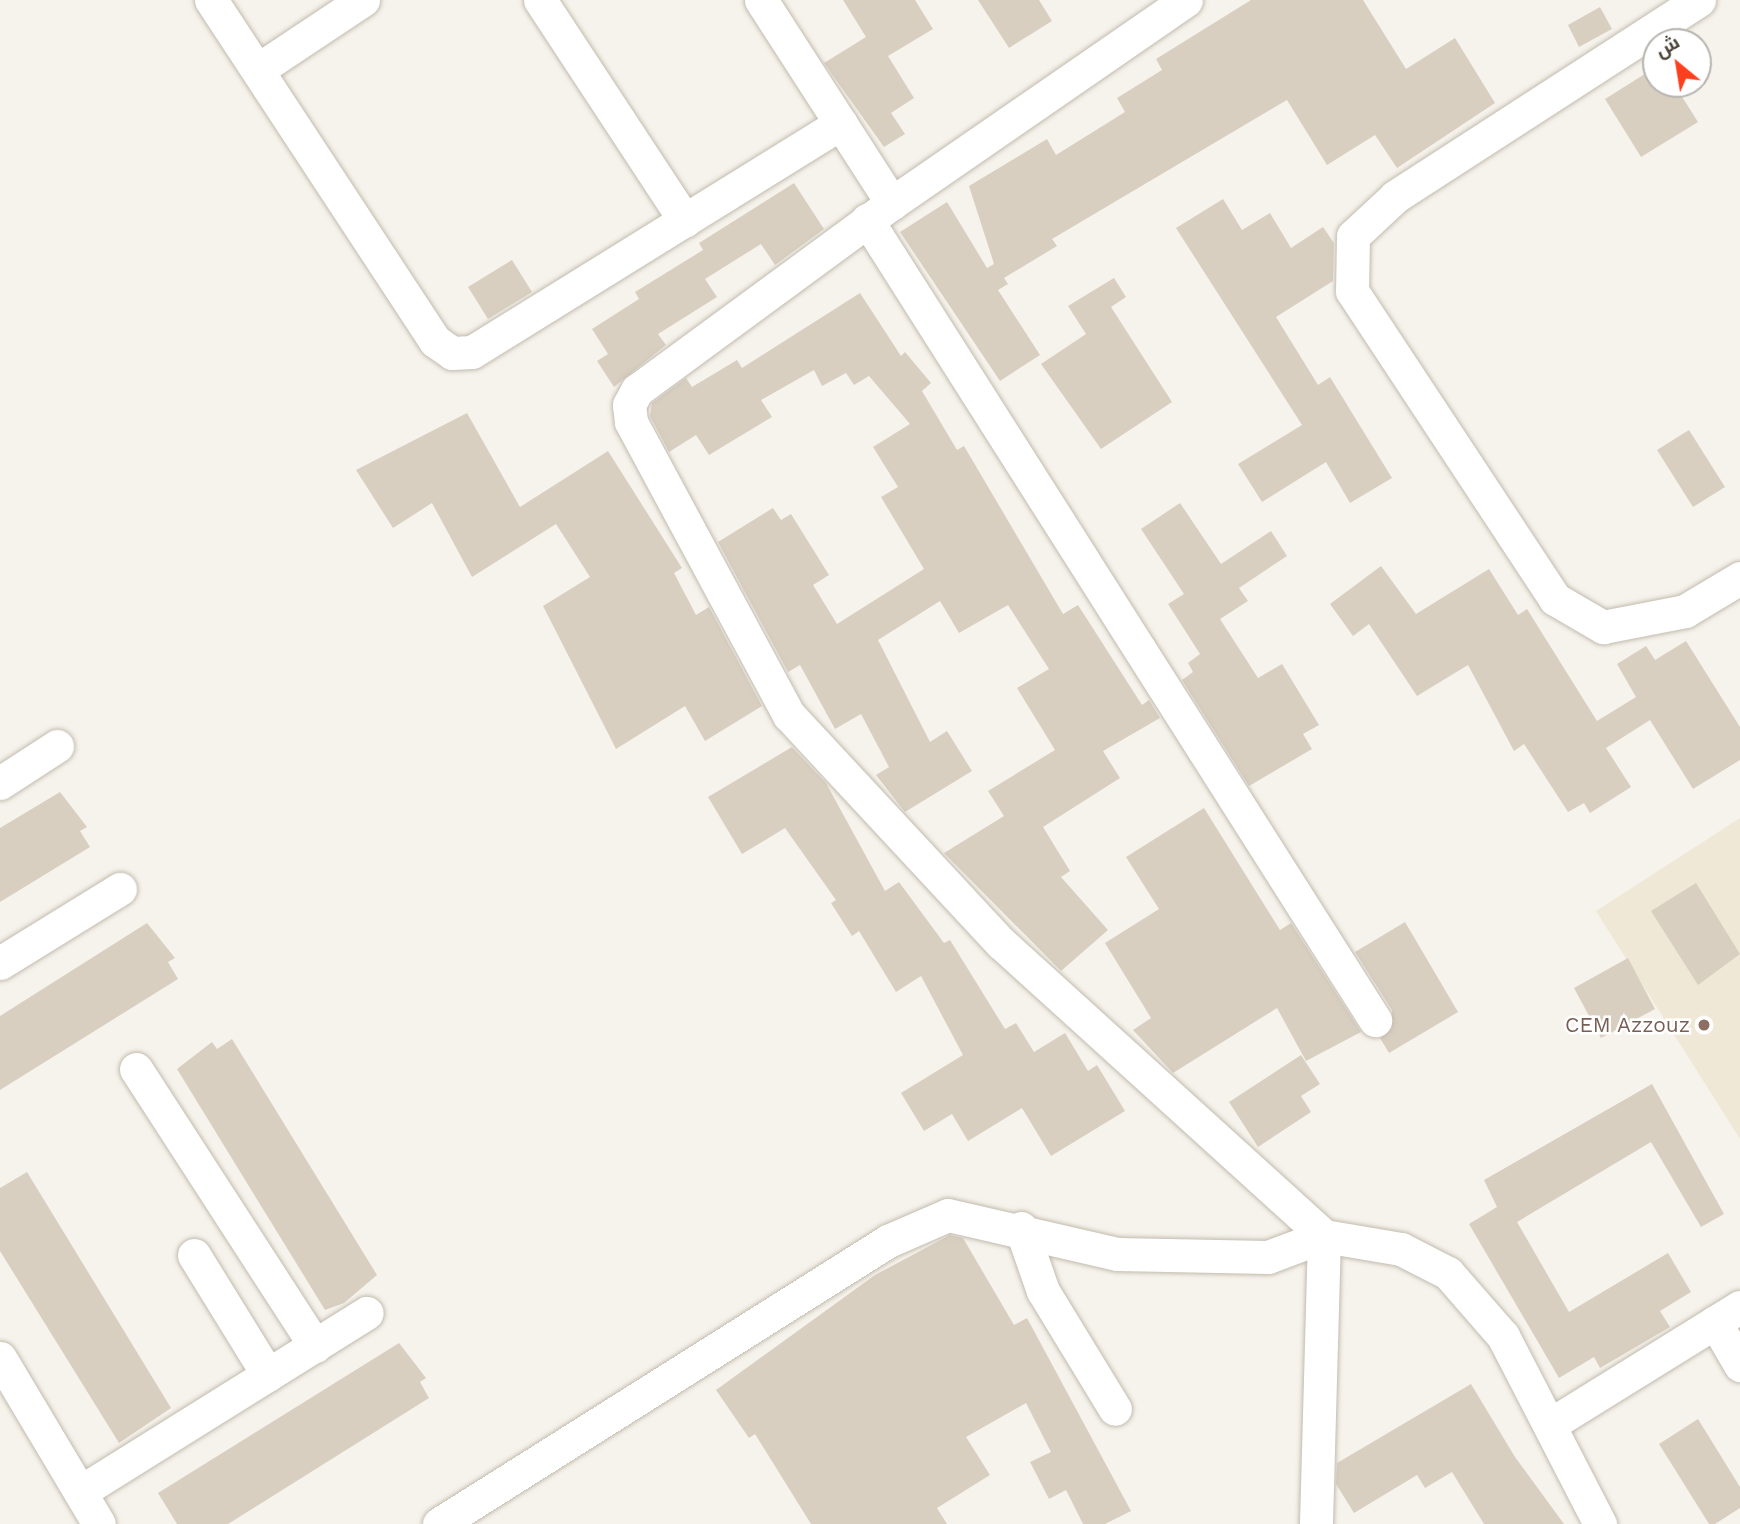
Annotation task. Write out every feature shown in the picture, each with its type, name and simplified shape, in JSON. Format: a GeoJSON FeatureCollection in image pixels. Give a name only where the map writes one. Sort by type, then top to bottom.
{"type":"FeatureCollection","features":[{"type":"Feature","properties":{"kind":"street"},"geometry":{"type":"LineString","coordinates":[[211,0],[259,69],[435,341],[452,353],[472,352],[841,123]]}},
{"type":"Feature","properties":{"kind":"street"},"geometry":{"type":"LineString","coordinates":[[259,69],[363,0]]}},
{"type":"Feature","properties":{"kind":"street"},"geometry":{"type":"LineString","coordinates":[[540,0],[685,221]]}},
{"type":"Feature","properties":{"kind":"street"},"geometry":{"type":"LineString","coordinates":[[761,0],[841,123],[879,211],[1376,1020]]}},
{"type":"Feature","properties":{"kind":"street"},"geometry":{"type":"LineString","coordinates":[[1186,0],[879,211],[637,390],[629,405],[631,422],[789,715],[1001,943],[1324,1236],[1316,1524]]}},
{"type":"Feature","properties":{"kind":"street"},"geometry":{"type":"LineString","coordinates":[[1699,0],[1395,197],[1353,236],[1352,291],[1555,599],[1603,627],[1685,611],[1740,578]]}},
{"type":"Feature","properties":{"kind":"street"},"geometry":{"type":"LineString","coordinates":[[0,783],[57,746]]}},
{"type":"Feature","properties":{"kind":"street"},"geometry":{"type":"LineString","coordinates":[[0,963],[120,889]]}},
{"type":"Feature","properties":{"kind":"street"},"geometry":{"type":"LineString","coordinates":[[136,1069],[315,1346]]}},
{"type":"Feature","properties":{"kind":"street"},"geometry":{"type":"LineString","coordinates":[[439,1524],[888,1241],[948,1215],[1021,1228],[1117,1254],[1268,1257],[1324,1236],[1401,1250],[1448,1273],[1503,1336],[1551,1424],[1600,1524]]}},
{"type":"Feature","properties":{"kind":"street"},"geometry":{"type":"LineString","coordinates":[[1021,1228],[1043,1291],[1115,1409]]}},
{"type":"Feature","properties":{"kind":"street"},"geometry":{"type":"LineString","coordinates":[[194,1255],[268,1375]]}},
{"type":"Feature","properties":{"kind":"street"},"geometry":{"type":"LineString","coordinates":[[80,1492],[367,1313]]}},
{"type":"Feature","properties":{"kind":"street"},"geometry":{"type":"LineString","coordinates":[[1551,1424],[1727,1315],[1740,1365]]}},
{"type":"Feature","properties":{"kind":"street"},"geometry":{"type":"LineString","coordinates":[[0,1358],[100,1524]]}},
{"type":"Feature","properties":{"kind":"shaded area","name":"CEM Azzouz"},"geometry":{"type":"Polygon","coordinates":[[[1740,818],[1740,1139],[1596,911],[1740,818]]]}},
{"type":"Feature","properties":{"kind":"building"},"geometry":{"type":"Polygon","coordinates":[[[843,0],[915,0],[933,29],[888,56],[914,98],[891,113],[905,134],[884,147],[824,63],[866,37],[843,0]]]}},
{"type":"Feature","properties":{"kind":"building"},"geometry":{"type":"Polygon","coordinates":[[[978,0],[1039,0],[1052,21],[1009,48],[978,0]]]}},
{"type":"Feature","properties":{"kind":"building"},"geometry":{"type":"Polygon","coordinates":[[[1251,0],[1363,0],[1406,69],[1455,38],[1495,103],[1397,168],[1375,135],[1327,165],[1287,100],[1052,239],[1057,246],[1004,278],[1008,284],[998,290],[1040,355],[1000,381],[900,232],[947,202],[987,268],[994,264],[969,186],[1047,139],[1056,155],[1125,112],[1117,98],[1162,70],[1156,59],[1251,0]]]}},
{"type":"Feature","properties":{"kind":"building"},"geometry":{"type":"Polygon","coordinates":[[[1600,7],[1612,29],[1579,47],[1568,25],[1600,7]]]}},
{"type":"Feature","properties":{"kind":"building"},"geometry":{"type":"Polygon","coordinates":[[[1642,76],[1642,98],[1683,98],[1698,122],[1641,157],[1605,99],[1642,76]]]}},
{"type":"Feature","properties":{"kind":"building"},"geometry":{"type":"Polygon","coordinates":[[[794,183],[824,229],[775,265],[761,244],[705,279],[717,297],[658,334],[666,345],[614,387],[597,361],[608,354],[592,329],[639,299],[635,292],[703,250],[699,243],[794,183]]]}},
{"type":"Feature","properties":{"kind":"building"},"geometry":{"type":"Polygon","coordinates":[[[1223,199],[1242,230],[1270,213],[1291,248],[1323,227],[1334,243],[1333,281],[1276,317],[1318,385],[1330,377],[1392,478],[1350,503],[1326,462],[1262,502],[1238,464],[1302,425],[1176,228],[1223,199]]]}},
{"type":"Feature","properties":{"kind":"building"},"geometry":{"type":"Polygon","coordinates":[[[512,260],[532,292],[488,319],[468,287],[512,260]]]}},
{"type":"Feature","properties":{"kind":"building"},"geometry":{"type":"Polygon","coordinates":[[[1114,278],[1126,297],[1111,307],[1172,402],[1101,449],[1041,364],[1086,334],[1068,306],[1114,278]]]}},
{"type":"Feature","properties":{"kind":"building"},"geometry":{"type":"Polygon","coordinates":[[[860,293],[901,356],[905,352],[931,383],[922,391],[957,450],[964,446],[1063,614],[1078,605],[1142,705],[1149,700],[1160,718],[1103,751],[1120,778],[1043,827],[1070,871],[1061,877],[1108,930],[1061,971],[944,853],[1004,816],[988,791],[1055,750],[1017,688],[1049,669],[1008,605],[959,633],[940,601],[878,640],[930,742],[947,731],[972,771],[905,812],[876,775],[889,767],[861,714],[835,729],[800,665],[788,672],[718,542],[773,508],[781,520],[791,514],[829,575],[813,585],[837,624],[924,569],[881,497],[898,487],[873,447],[910,424],[869,376],[854,385],[846,373],[822,386],[814,370],[761,400],[772,417],[709,455],[696,435],[669,452],[650,416],[652,403],[686,378],[692,387],[737,360],[742,368],[860,293]]]}},
{"type":"Feature","properties":{"kind":"building"},"geometry":{"type":"Polygon","coordinates":[[[467,413],[520,507],[608,451],[682,568],[674,573],[696,615],[709,607],[762,706],[705,741],[685,706],[616,749],[543,606],[590,577],[556,524],[472,577],[432,503],[393,528],[356,470],[467,413]]]}},
{"type":"Feature","properties":{"kind":"building"},"geometry":{"type":"Polygon","coordinates":[[[1689,430],[1725,487],[1693,507],[1657,450],[1689,430]]]}},
{"type":"Feature","properties":{"kind":"building"},"geometry":{"type":"Polygon","coordinates":[[[1180,503],[1221,564],[1271,531],[1287,556],[1239,588],[1248,601],[1220,619],[1258,678],[1282,664],[1319,725],[1303,734],[1312,749],[1249,786],[1182,680],[1193,672],[1188,663],[1200,654],[1168,604],[1184,594],[1141,529],[1180,503]]]}},
{"type":"Feature","properties":{"kind":"building"},"geometry":{"type":"Polygon","coordinates":[[[1381,566],[1416,614],[1489,569],[1518,615],[1527,609],[1597,721],[1636,697],[1617,664],[1646,646],[1655,660],[1686,641],[1740,727],[1740,760],[1693,789],[1650,720],[1606,748],[1631,787],[1590,813],[1584,803],[1568,812],[1524,744],[1514,751],[1468,665],[1417,696],[1369,624],[1353,636],[1330,604],[1381,566]]]}},
{"type":"Feature","properties":{"kind":"building"},"geometry":{"type":"Polygon","coordinates":[[[792,747],[826,783],[885,891],[899,882],[944,943],[950,940],[1005,1029],[1016,1023],[1034,1052],[1065,1033],[1088,1071],[1097,1065],[1125,1111],[1051,1156],[1022,1108],[968,1141],[952,1114],[924,1131],[901,1093],[963,1055],[921,976],[896,992],[859,931],[852,936],[831,903],[836,900],[785,828],[742,854],[708,797],[792,747]]]}},
{"type":"Feature","properties":{"kind":"building"},"geometry":{"type":"Polygon","coordinates":[[[60,792],[87,827],[80,831],[90,847],[0,902],[0,828],[60,792]]]}},
{"type":"Feature","properties":{"kind":"building"},"geometry":{"type":"Polygon","coordinates":[[[1204,808],[1280,930],[1291,923],[1361,1032],[1306,1061],[1277,1008],[1173,1073],[1133,1030],[1151,1018],[1105,943],[1159,909],[1126,857],[1204,808]]]}},
{"type":"Feature","properties":{"kind":"building"},"geometry":{"type":"Polygon","coordinates":[[[1696,883],[1740,954],[1698,985],[1651,911],[1696,883]]]}},
{"type":"Feature","properties":{"kind":"building"},"geometry":{"type":"Polygon","coordinates":[[[1405,922],[1458,1012],[1389,1053],[1380,1038],[1392,1028],[1392,1010],[1355,952],[1405,922]]]}},
{"type":"Feature","properties":{"kind":"building"},"geometry":{"type":"Polygon","coordinates":[[[147,923],[175,958],[168,962],[178,979],[0,1090],[0,1016],[147,923]]]}},
{"type":"Feature","properties":{"kind":"building"},"geometry":{"type":"Polygon","coordinates":[[[1628,958],[1655,1009],[1601,1038],[1574,988],[1628,958]]]}},
{"type":"Feature","properties":{"kind":"building"},"geometry":{"type":"Polygon","coordinates":[[[232,1039],[377,1275],[344,1303],[325,1310],[177,1069],[212,1042],[217,1049],[232,1039]]]}},
{"type":"Feature","properties":{"kind":"building"},"geometry":{"type":"Polygon","coordinates":[[[1301,1055],[1320,1084],[1301,1096],[1311,1112],[1258,1147],[1229,1102],[1301,1055]]]}},
{"type":"Feature","properties":{"kind":"building"},"geometry":{"type":"Polygon","coordinates":[[[1652,1084],[1724,1214],[1701,1227],[1651,1142],[1517,1222],[1569,1312],[1668,1253],[1691,1292],[1660,1311],[1670,1327],[1600,1368],[1594,1357],[1559,1378],[1469,1224],[1497,1207],[1484,1180],[1652,1084]]]}},
{"type":"Feature","properties":{"kind":"building"},"geometry":{"type":"Polygon","coordinates":[[[27,1172],[171,1408],[119,1443],[0,1251],[0,1188],[27,1172]]]}},
{"type":"Feature","properties":{"kind":"building"},"geometry":{"type":"Polygon","coordinates":[[[950,1235],[963,1238],[1014,1325],[1027,1318],[1131,1511],[1105,1524],[1083,1524],[1066,1490],[1049,1499],[1030,1462],[1051,1452],[1026,1403],[966,1437],[990,1475],[937,1508],[947,1524],[811,1524],[755,1434],[749,1438],[716,1390],[875,1275],[950,1235]]]}},
{"type":"Feature","properties":{"kind":"building"},"geometry":{"type":"Polygon","coordinates":[[[399,1343],[426,1378],[420,1382],[429,1398],[228,1524],[177,1524],[158,1493],[399,1343]]]}},
{"type":"Feature","properties":{"kind":"building"},"geometry":{"type":"Polygon","coordinates":[[[1471,1384],[1515,1457],[1564,1524],[1484,1524],[1452,1472],[1425,1488],[1417,1475],[1354,1513],[1336,1484],[1337,1463],[1471,1384]]]}},
{"type":"Feature","properties":{"kind":"building"},"geometry":{"type":"Polygon","coordinates":[[[1698,1419],[1740,1487],[1740,1508],[1715,1524],[1709,1524],[1659,1444],[1698,1419]]]}},
{"type":"Feature","properties":{"kind":"place","name":"CEM Azzouz"},"geometry":{"type":"Point","coordinates":[1704,1025]}}]}
